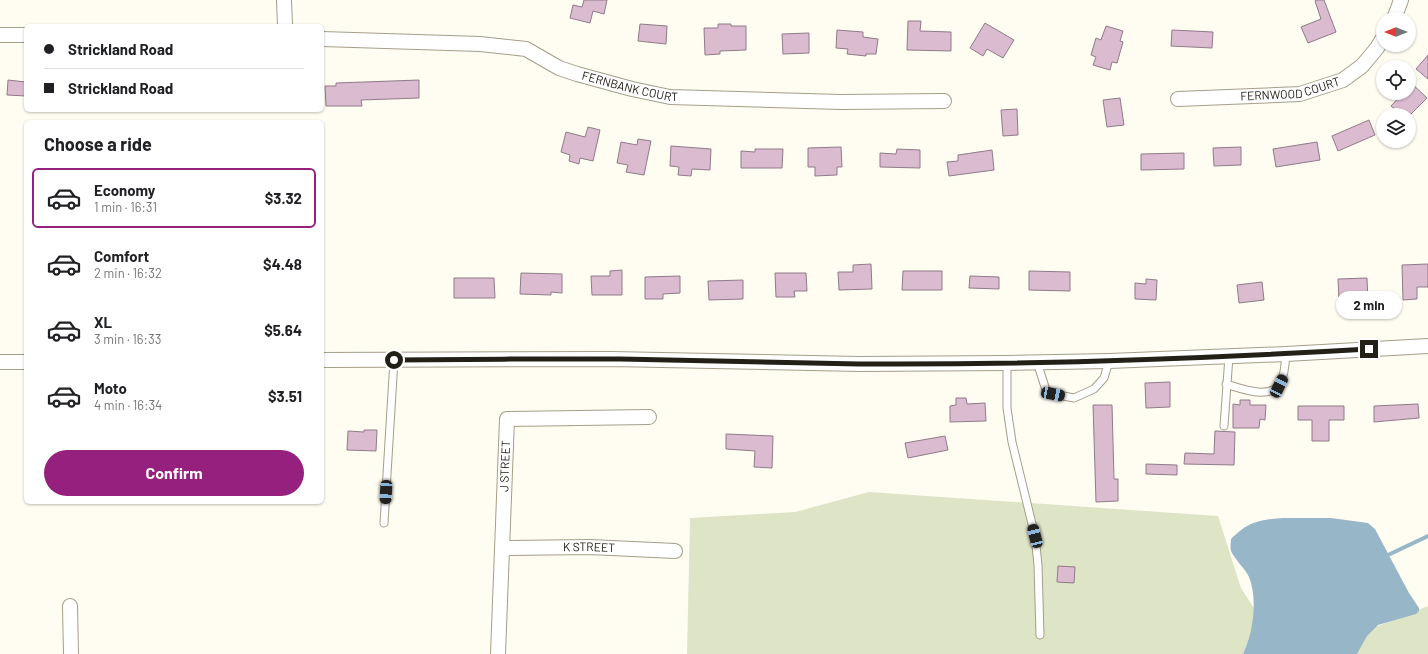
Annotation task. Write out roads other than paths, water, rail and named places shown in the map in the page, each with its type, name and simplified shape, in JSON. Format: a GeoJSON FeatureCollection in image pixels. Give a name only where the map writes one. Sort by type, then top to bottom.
{"type":"FeatureCollection","features":[{"type":"Feature","properties":{"kind":"street"},"geometry":{"type":"LineString","coordinates":[[284,0],[285,24]]}},
{"type":"Feature","properties":{"kind":"street"},"geometry":{"type":"LineString","coordinates":[[1397,12],[1401,0]]}},
{"type":"Feature","properties":{"kind":"street"},"geometry":{"type":"LineString","coordinates":[[0,35],[24,35]]}},
{"type":"Feature","properties":{"kind":"street","name":"FERNBANK COURT"},"geometry":{"type":"LineString","coordinates":[[324,39],[480,44],[526,49],[559,68],[632,89],[670,97],[841,102],[944,101]]}},
{"type":"Feature","properties":{"kind":"street","name":"FERNWOOD COURT"},"geometry":{"type":"LineString","coordinates":[[1178,99],[1300,94],[1343,80],[1362,66],[1376,49]]}},
{"type":"Feature","properties":{"kind":"street"},"geometry":{"type":"LineString","coordinates":[[324,360],[596,359],[860,364],[1007,363],[1109,361],[1286,354],[1428,346]]}},
{"type":"Feature","properties":{"kind":"street"},"geometry":{"type":"LineString","coordinates":[[0,362],[24,362]]}},
{"type":"Feature","properties":{"kind":"street","name":"J STREET"},"geometry":{"type":"LineString","coordinates":[[498,654],[507,420],[649,417]]}},
{"type":"Feature","properties":{"kind":"street","name":"K STREET"},"geometry":{"type":"LineString","coordinates":[[503,548],[590,547],[675,551]]}},
{"type":"Feature","properties":{"kind":"street"},"geometry":{"type":"LineString","coordinates":[[70,606],[71,654]]}},
{"type":"Feature","properties":{"kind":"lane"},"geometry":{"type":"LineString","coordinates":[[1226,384],[1253,391],[1266,392],[1274,390],[1279,386],[1283,378],[1286,354]]}},
{"type":"Feature","properties":{"kind":"lane"},"geometry":{"type":"LineString","coordinates":[[1224,426],[1229,356]]}},
{"type":"Feature","properties":{"kind":"lane"},"geometry":{"type":"LineString","coordinates":[[384,523],[394,360]]}},
{"type":"Feature","properties":{"kind":"lane"},"geometry":{"type":"LineString","coordinates":[[1037,362],[1046,390],[1053,394],[1074,398],[1094,389],[1104,378],[1109,361]]}},
{"type":"Feature","properties":{"kind":"lane"},"geometry":{"type":"LineString","coordinates":[[1007,363],[1007,408],[1012,442],[1035,536],[1038,565],[1040,635]]}},
{"type":"Feature","properties":{"kind":"water"},"geometry":{"type":"Polygon","coordinates":[[[1283,518],[1331,518],[1368,523],[1375,529],[1409,593],[1419,608],[1419,611],[1416,614],[1378,625],[1367,636],[1357,654],[1243,654],[1252,627],[1254,606],[1252,586],[1249,577],[1231,551],[1231,539],[1243,528],[1255,522],[1283,518]]]}},
{"type":"Feature","properties":{"kind":"waterway"},"geometry":{"type":"LineString","coordinates":[[1388,555],[1428,536]]}}]}
